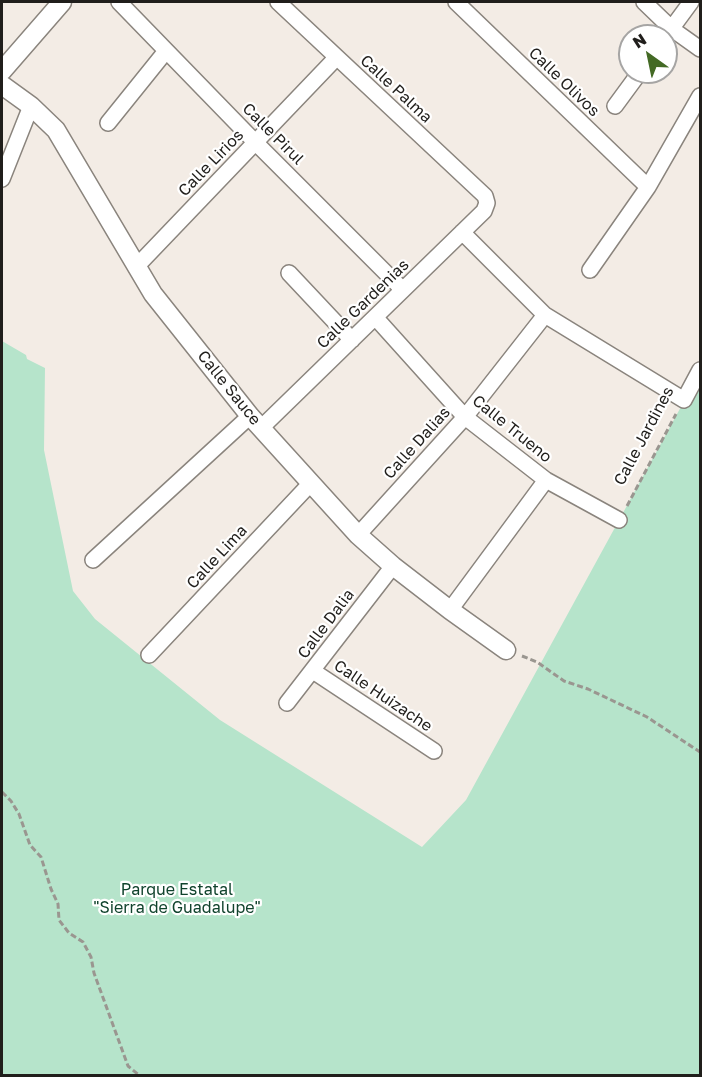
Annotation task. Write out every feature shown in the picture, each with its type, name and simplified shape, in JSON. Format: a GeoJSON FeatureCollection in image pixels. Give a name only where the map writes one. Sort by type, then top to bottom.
{"type":"FeatureCollection","features":[{"type":"Feature","properties":{"kind":"street"},"geometry":{"type":"LineString","coordinates":[[2,71],[62,2]]}},
{"type":"Feature","properties":{"kind":"street","name":"Calle Pirul"},"geometry":{"type":"LineString","coordinates":[[119,2],[403,290]]}},
{"type":"Feature","properties":{"kind":"street","name":"Calle Palma"},"geometry":{"type":"LineString","coordinates":[[278,2],[485,196],[487,203]]}},
{"type":"Feature","properties":{"kind":"street","name":"Calle Olivos"},"geometry":{"type":"LineString","coordinates":[[456,2],[648,188]]}},
{"type":"Feature","properties":{"kind":"street"},"geometry":{"type":"LineString","coordinates":[[644,2],[662,24]]}},
{"type":"Feature","properties":{"kind":"street"},"geometry":{"type":"LineString","coordinates":[[676,24],[692,2]]}},
{"type":"Feature","properties":{"kind":"street"},"geometry":{"type":"LineString","coordinates":[[678,38],[700,49]]}},
{"type":"Feature","properties":{"kind":"street"},"geometry":{"type":"LineString","coordinates":[[108,123],[166,51]]}},
{"type":"Feature","properties":{"kind":"street","name":"Calle Lirios"},"geometry":{"type":"LineString","coordinates":[[136,267],[336,58]]}},
{"type":"Feature","properties":{"kind":"street"},"geometry":{"type":"LineString","coordinates":[[615,106],[631,84]]}},
{"type":"Feature","properties":{"kind":"street","name":"Calle Sauce"},"geometry":{"type":"LineString","coordinates":[[2,85],[31,106],[56,130],[153,294],[256,422],[358,535],[393,566],[506,650]]}},
{"type":"Feature","properties":{"kind":"street"},"geometry":{"type":"LineString","coordinates":[[590,270],[648,188],[700,96]]}},
{"type":"Feature","properties":{"kind":"street"},"geometry":{"type":"LineString","coordinates":[[2,178],[31,106]]}},
{"type":"Feature","properties":{"kind":"street","name":"Calle Gardenias"},"geometry":{"type":"LineString","coordinates":[[93,560],[352,340],[484,211],[487,203]]}},
{"type":"Feature","properties":{"kind":"street"},"geometry":{"type":"LineString","coordinates":[[462,232],[545,315],[684,400]]}},
{"type":"Feature","properties":{"kind":"street"},"geometry":{"type":"LineString","coordinates":[[290,273],[352,340]]}},
{"type":"Feature","properties":{"kind":"street","name":"Calle Dalias"},"geometry":{"type":"LineString","coordinates":[[358,535],[465,417],[545,315]]}},
{"type":"Feature","properties":{"kind":"street","name":"Calle Trueno"},"geometry":{"type":"LineString","coordinates":[[375,317],[465,417],[546,480],[619,520]]}},
{"type":"Feature","properties":{"kind":"street","name":"Calle Jardines"},"geometry":{"type":"LineString","coordinates":[[684,400],[700,370]]}},
{"type":"Feature","properties":{"kind":"street"},"geometry":{"type":"LineString","coordinates":[[450,610],[546,480]]}},
{"type":"Feature","properties":{"kind":"street","name":"Calle Lima"},"geometry":{"type":"LineString","coordinates":[[149,655],[311,483]]}},
{"type":"Feature","properties":{"kind":"street","name":"Calle Dalia"},"geometry":{"type":"LineString","coordinates":[[287,703],[393,566]]}},
{"type":"Feature","properties":{"kind":"street","name":"Calle Huizache"},"geometry":{"type":"LineString","coordinates":[[313,671],[434,751]]}},
{"type":"Feature","properties":{"kind":"path","name":"Calle Jardines"},"geometry":{"type":"LineString","coordinates":[[619,520],[684,400]]}},
{"type":"Feature","properties":{"kind":"path"},"geometry":{"type":"LineString","coordinates":[[506,650],[537,662],[564,681],[588,689],[646,717],[700,752]]}},
{"type":"Feature","properties":{"kind":"path"},"geometry":{"type":"LineString","coordinates":[[2,792],[19,814],[30,845],[41,857],[58,904],[59,920],[69,933],[83,942],[91,957],[94,973],[128,1066],[140,1076]]}},
{"type":"Feature","properties":{"kind":"green space","name":"Parque Estatal \"Sierra de Guadalupe\""},"geometry":{"type":"Polygon","coordinates":[[[2,341],[26,355],[27,359],[45,368],[44,450],[73,591],[95,619],[220,720],[422,847],[466,800],[700,372],[700,1075],[2,1075],[2,341]]]}}]}
